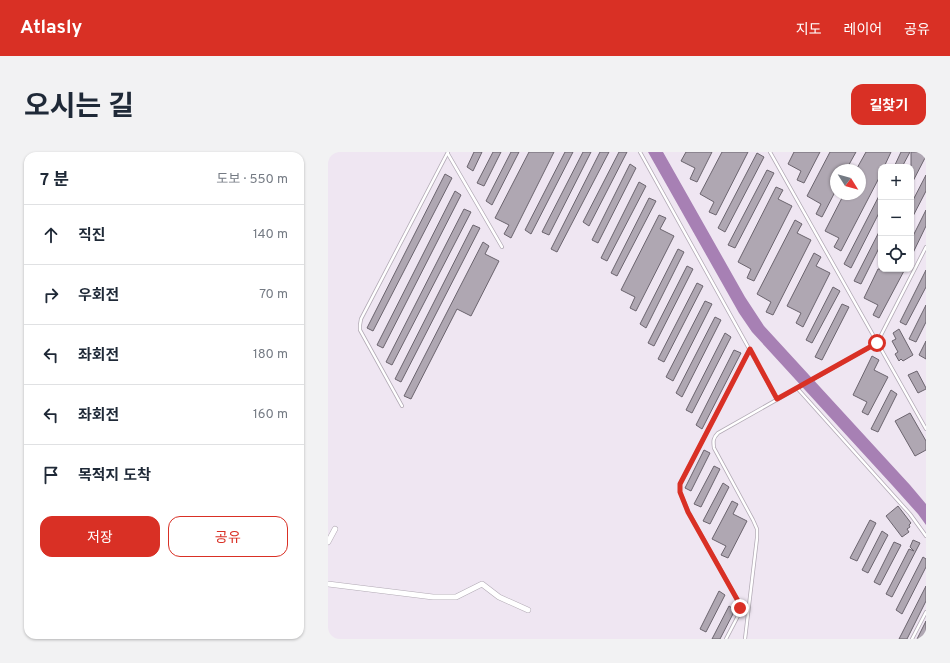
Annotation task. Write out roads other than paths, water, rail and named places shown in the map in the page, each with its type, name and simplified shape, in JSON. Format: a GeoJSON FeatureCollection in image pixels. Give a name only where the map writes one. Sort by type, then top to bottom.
{"type":"FeatureCollection","features":[{"type":"Feature","properties":{"kind":"street"},"geometry":{"type":"LineString","coordinates":[[328,542],[336,529]]}},
{"type":"Feature","properties":{"kind":"street"},"geometry":{"type":"LineString","coordinates":[[328,584],[433,597],[456,597],[482,584],[499,597],[528,610]]}},
{"type":"Feature","properties":{"kind":"lane"},"geometry":{"type":"LineString","coordinates":[[640,152],[777,399]]}},
{"type":"Feature","properties":{"kind":"lane"},"geometry":{"type":"LineString","coordinates":[[770,152],[926,429]]}},
{"type":"Feature","properties":{"kind":"lane"},"geometry":{"type":"LineString","coordinates":[[448,153],[502,248]]}},
{"type":"Feature","properties":{"kind":"lane"},"geometry":{"type":"LineString","coordinates":[[402,406],[360,330],[361,319],[448,153]]}},
{"type":"Feature","properties":{"kind":"lane"},"geometry":{"type":"LineString","coordinates":[[745,639],[757,529],[714,448],[714,437],[718,433],[877,343],[926,247]]}},
{"type":"Feature","properties":{"kind":"lane"},"geometry":{"type":"LineString","coordinates":[[726,639],[739,614],[740,608],[738,601],[688,512],[680,492],[680,484],[750,349]]}},
{"type":"Feature","properties":{"kind":"lane"},"geometry":{"type":"LineString","coordinates":[[797,388],[910,514],[926,536]]}},
{"type":"Feature","properties":{"kind":"lane"},"geometry":{"type":"LineString","coordinates":[[912,639],[926,612]]}}]}
